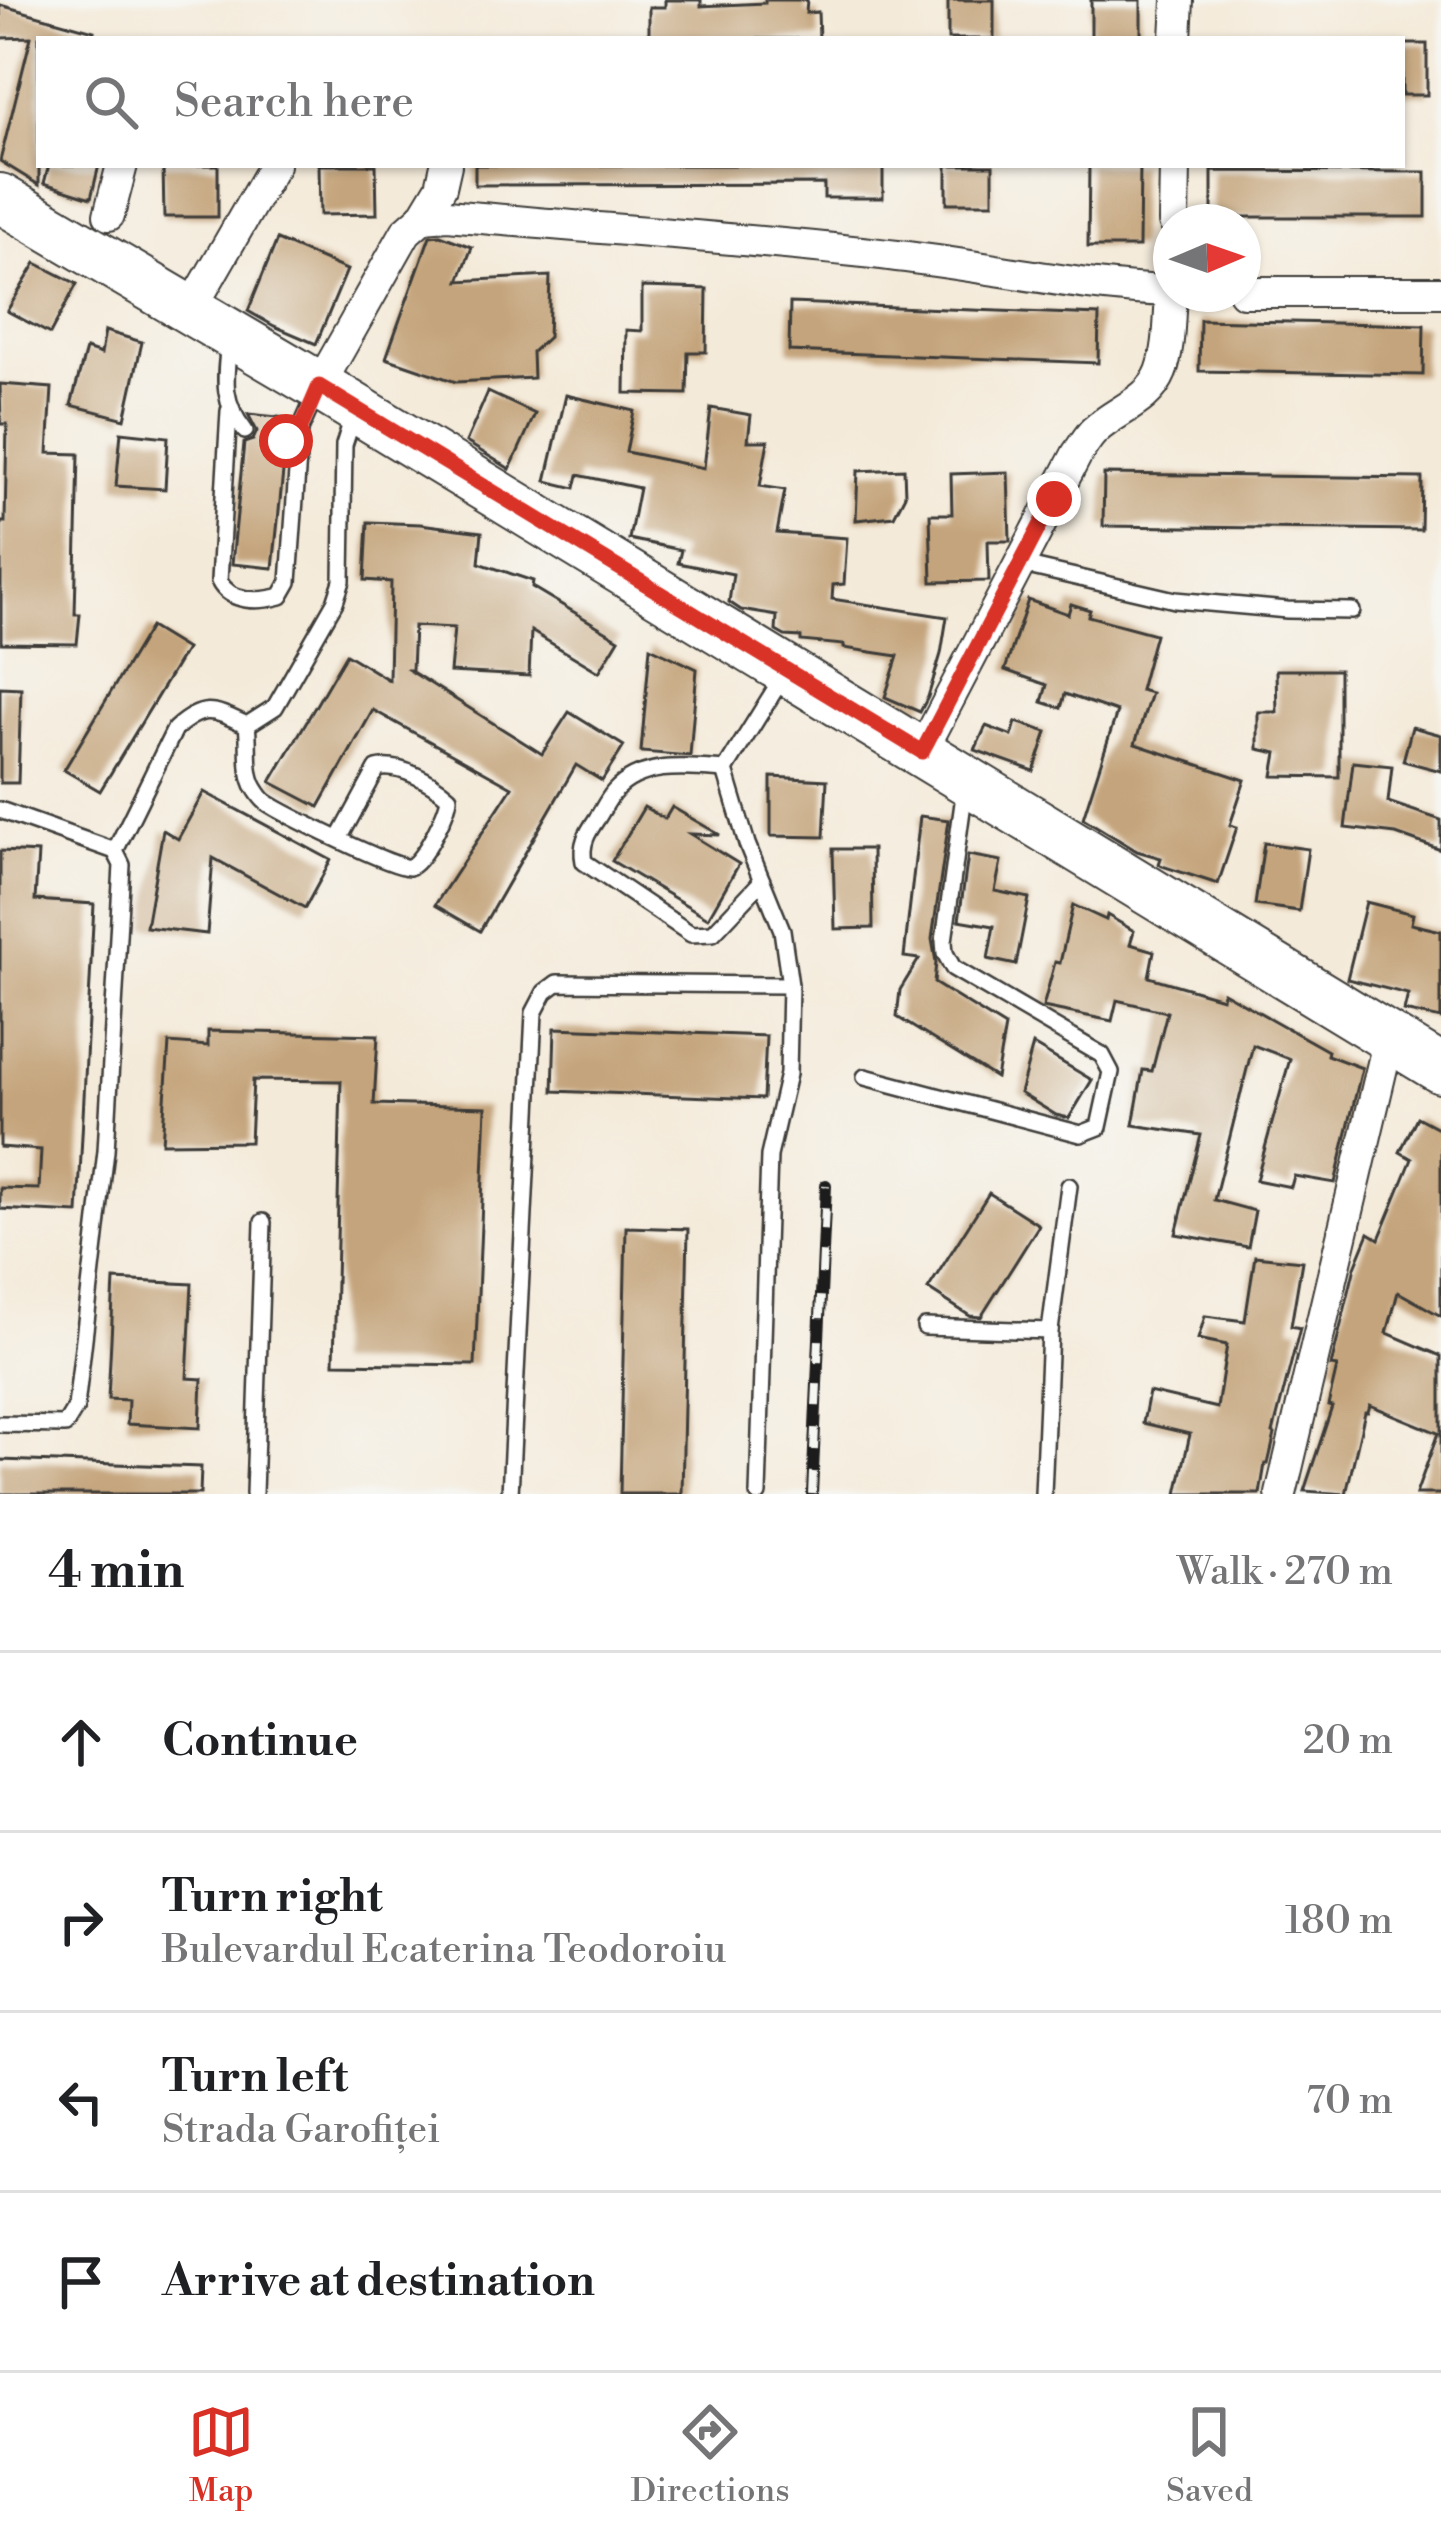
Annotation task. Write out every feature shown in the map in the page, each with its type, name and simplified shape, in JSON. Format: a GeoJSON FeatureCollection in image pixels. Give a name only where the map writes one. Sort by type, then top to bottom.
{"type":"FeatureCollection","features":[{"type":"Feature","properties":{"kind":"main road"},"geometry":{"type":"LineString","coordinates":[[0,199],[337,397],[1441,1069]]}},
{"type":"Feature","properties":{"kind":"street"},"geometry":{"type":"LineString","coordinates":[[1176,36],[1178,0]]}},
{"type":"Feature","properties":{"kind":"street"},"geometry":{"type":"LineString","coordinates":[[109,215],[121,168]]}},
{"type":"Feature","properties":{"kind":"street"},"geometry":{"type":"LineString","coordinates":[[210,321],[273,168]]}},
{"type":"Feature","properties":{"kind":"street"},"geometry":{"type":"LineString","coordinates":[[337,397],[406,232],[423,217],[441,187],[445,168]]}},
{"type":"Feature","properties":{"kind":"street"},"geometry":{"type":"LineString","coordinates":[[1174,204],[1175,168]]}},
{"type":"Feature","properties":{"kind":"street"},"geometry":{"type":"LineString","coordinates":[[423,217],[448,215],[757,239],[1153,292]]}},
{"type":"Feature","properties":{"kind":"street"},"geometry":{"type":"LineString","coordinates":[[1261,292],[1441,292]]}},
{"type":"Feature","properties":{"kind":"street"},"geometry":{"type":"LineString","coordinates":[[922,752],[1077,454],[1094,431],[1135,403],[1160,375],[1170,312]]}},
{"type":"Feature","properties":{"kind":"street"},"geometry":{"type":"LineString","coordinates":[[1281,1494],[1388,1038]]}},
{"type":"Feature","properties":{"kind":"lane"},"geometry":{"type":"LineString","coordinates":[[210,321],[226,370],[230,411],[219,581],[232,596],[268,600],[281,596],[289,582],[293,436],[337,397]]}},
{"type":"Feature","properties":{"kind":"lane"},"geometry":{"type":"LineString","coordinates":[[247,725],[275,707],[335,602],[341,581],[344,445],[337,397]]}},
{"type":"Feature","properties":{"kind":"lane"},"geometry":{"type":"LineString","coordinates":[[230,411],[245,430]]}},
{"type":"Feature","properties":{"kind":"lane"},"geometry":{"type":"LineString","coordinates":[[1019,564],[1175,600],[1287,610],[1352,610]]}},
{"type":"Feature","properties":{"kind":"lane"},"geometry":{"type":"LineString","coordinates":[[758,1494],[769,1156],[788,1074],[790,986],[782,929],[747,844],[724,770],[788,670]]}},
{"type":"Feature","properties":{"kind":"lane"},"geometry":{"type":"LineString","coordinates":[[115,851],[175,729],[192,714],[206,710],[247,725]]}},
{"type":"Feature","properties":{"kind":"lane"},"geometry":{"type":"LineString","coordinates":[[247,725],[250,782],[263,801],[396,867],[419,861],[448,807],[449,796],[394,767],[382,766],[339,838]]}},
{"type":"Feature","properties":{"kind":"lane"},"geometry":{"type":"LineString","coordinates":[[724,770],[678,766],[649,771],[616,789],[586,836],[584,862],[691,934],[713,933],[762,881]]}},
{"type":"Feature","properties":{"kind":"lane"},"geometry":{"type":"LineString","coordinates":[[865,1077],[1081,1134],[1099,1126],[1111,1072],[1102,1055],[953,968],[945,953],[967,779]]}},
{"type":"Feature","properties":{"kind":"lane"},"geometry":{"type":"LineString","coordinates":[[0,810],[115,851],[122,865],[106,1150],[76,1407],[65,1425],[0,1424]]}},
{"type":"Feature","properties":{"kind":"lane"},"geometry":{"type":"LineString","coordinates":[[510,1494],[534,1013],[545,992],[556,983],[790,986]]}},
{"type":"Feature","properties":{"kind":"lane"},"geometry":{"type":"LineString","coordinates":[[1043,1494],[1050,1331],[1069,1186]]}},
{"type":"Feature","properties":{"kind":"lane"},"geometry":{"type":"LineString","coordinates":[[254,1494],[263,1222]]}},
{"type":"Feature","properties":{"kind":"lane"},"geometry":{"type":"LineString","coordinates":[[926,1327],[1050,1331]]}},
{"type":"Feature","properties":{"kind":"building"},"geometry":{"type":"Polygon","coordinates":[[[665,0],[701,0],[701,6],[807,0],[806,13],[818,12],[819,36],[649,36],[649,7],[665,7],[665,0]]]}},
{"type":"Feature","properties":{"kind":"building"},"geometry":{"type":"Polygon","coordinates":[[[948,0],[994,0],[994,36],[948,36],[948,0]]]}},
{"type":"Feature","properties":{"kind":"building"},"geometry":{"type":"Polygon","coordinates":[[[1091,0],[1141,0],[1141,36],[1091,36],[1091,0]]]}},
{"type":"Feature","properties":{"kind":"building"},"geometry":{"type":"Polygon","coordinates":[[[0,5],[94,31],[93,36],[36,36],[39,185],[0,161],[31,37],[1,38],[0,5]]]}},
{"type":"Feature","properties":{"kind":"building"},"geometry":{"type":"Polygon","coordinates":[[[1405,44],[1427,44],[1427,95],[1405,95],[1405,44]]]}},
{"type":"Feature","properties":{"kind":"building"},"geometry":{"type":"Polygon","coordinates":[[[48,168],[98,168],[91,198],[44,183],[48,168]]]}},
{"type":"Feature","properties":{"kind":"building"},"geometry":{"type":"Polygon","coordinates":[[[163,168],[218,168],[218,217],[164,217],[163,168]]]}},
{"type":"Feature","properties":{"kind":"building"},"geometry":{"type":"Polygon","coordinates":[[[319,168],[376,168],[377,214],[320,215],[319,168]]]}},
{"type":"Feature","properties":{"kind":"building"},"geometry":{"type":"Polygon","coordinates":[[[475,168],[883,168],[883,198],[824,198],[824,184],[475,185],[475,168]]]}},
{"type":"Feature","properties":{"kind":"building"},"geometry":{"type":"Polygon","coordinates":[[[947,168],[993,168],[993,203],[947,203],[947,168]]]}},
{"type":"Feature","properties":{"kind":"building"},"geometry":{"type":"Polygon","coordinates":[[[1089,168],[1140,168],[1139,247],[1088,247],[1089,168]]]}},
{"type":"Feature","properties":{"kind":"building"},"geometry":{"type":"Polygon","coordinates":[[[1212,171],[1426,172],[1426,217],[1261,217],[1261,204],[1212,204],[1212,171]]]}},
{"type":"Feature","properties":{"kind":"building"},"geometry":{"type":"Polygon","coordinates":[[[430,236],[472,247],[459,281],[550,276],[548,337],[532,352],[533,378],[456,382],[386,358],[430,236]]]}},
{"type":"Feature","properties":{"kind":"building"},"geometry":{"type":"Polygon","coordinates":[[[277,240],[347,270],[316,344],[248,311],[277,240]]]}},
{"type":"Feature","properties":{"kind":"building"},"geometry":{"type":"Polygon","coordinates":[[[36,263],[77,284],[50,334],[7,311],[36,263]]]}},
{"type":"Feature","properties":{"kind":"building"},"geometry":{"type":"Polygon","coordinates":[[[642,287],[707,289],[706,352],[688,352],[687,394],[625,393],[626,330],[642,331],[642,287]]]}},
{"type":"Feature","properties":{"kind":"building"},"geometry":{"type":"Polygon","coordinates":[[[790,303],[1099,315],[1098,363],[789,351],[790,303]]]}},
{"type":"Feature","properties":{"kind":"building"},"geometry":{"type":"Polygon","coordinates":[[[1200,320],[1424,325],[1423,375],[1199,371],[1200,320]]]}},
{"type":"Feature","properties":{"kind":"building"},"geometry":{"type":"Polygon","coordinates":[[[105,331],[142,342],[125,419],[71,405],[86,349],[101,354],[105,331]]]}},
{"type":"Feature","properties":{"kind":"building"},"geometry":{"type":"Polygon","coordinates":[[[0,384],[52,388],[48,453],[79,454],[77,644],[1,643],[7,424],[1,424],[0,384]]]}},
{"type":"Feature","properties":{"kind":"building"},"geometry":{"type":"Polygon","coordinates":[[[488,392],[535,414],[510,469],[466,442],[488,392]]]}},
{"type":"Feature","properties":{"kind":"building"},"geometry":{"type":"Polygon","coordinates":[[[566,395],[634,411],[626,452],[704,468],[711,408],[751,415],[748,441],[768,441],[760,486],[785,490],[777,533],[847,538],[844,584],[833,585],[832,599],[947,617],[941,654],[920,712],[885,697],[898,656],[785,636],[776,631],[777,616],[741,610],[729,602],[733,574],[678,563],[681,550],[629,539],[639,488],[578,475],[575,488],[546,481],[566,395]]]}},
{"type":"Feature","properties":{"kind":"building"},"geometry":{"type":"Polygon","coordinates":[[[248,414],[288,418],[274,442],[285,453],[273,568],[232,564],[244,443],[253,440],[257,431],[248,414]]]}},
{"type":"Feature","properties":{"kind":"building"},"geometry":{"type":"Polygon","coordinates":[[[121,432],[168,437],[165,489],[116,486],[121,432]]]}},
{"type":"Feature","properties":{"kind":"building"},"geometry":{"type":"Polygon","coordinates":[[[904,469],[905,495],[894,516],[856,520],[858,471],[904,469]]]}},
{"type":"Feature","properties":{"kind":"building"},"geometry":{"type":"Polygon","coordinates":[[[1008,472],[1010,541],[988,541],[989,581],[932,582],[930,514],[952,514],[951,474],[1008,472]]]}},
{"type":"Feature","properties":{"kind":"building"},"geometry":{"type":"Polygon","coordinates":[[[1104,474],[1422,478],[1421,530],[1103,526],[1104,474]]]}},
{"type":"Feature","properties":{"kind":"building"},"geometry":{"type":"Polygon","coordinates":[[[368,522],[482,532],[479,563],[533,581],[532,587],[619,639],[599,672],[531,631],[529,676],[450,672],[454,628],[414,626],[409,670],[542,754],[569,712],[624,746],[602,781],[576,765],[480,931],[435,905],[512,787],[373,710],[319,807],[271,782],[346,654],[389,680],[391,582],[365,580],[368,522]]]}},
{"type":"Feature","properties":{"kind":"building"},"geometry":{"type":"Polygon","coordinates":[[[1028,600],[1068,614],[1071,604],[1090,610],[1088,616],[1155,634],[1140,690],[1151,693],[1135,744],[1245,780],[1230,825],[1237,827],[1218,884],[1162,866],[1161,858],[1137,851],[1083,818],[1117,712],[1065,694],[1061,708],[1042,702],[1047,685],[1005,670],[1028,600]]]}},
{"type":"Feature","properties":{"kind":"building"},"geometry":{"type":"Polygon","coordinates":[[[150,627],[186,649],[100,791],[64,770],[150,627]]]}},
{"type":"Feature","properties":{"kind":"building"},"geometry":{"type":"Polygon","coordinates":[[[650,647],[697,669],[690,756],[641,752],[650,647]]]}},
{"type":"Feature","properties":{"kind":"building"},"geometry":{"type":"Polygon","coordinates":[[[1276,670],[1339,670],[1339,777],[1273,776],[1277,753],[1258,749],[1258,712],[1277,712],[1276,670]]]}},
{"type":"Feature","properties":{"kind":"building"},"geometry":{"type":"Polygon","coordinates":[[[0,687],[21,688],[18,783],[0,783],[0,687]]]}},
{"type":"Feature","properties":{"kind":"building"},"geometry":{"type":"Polygon","coordinates":[[[1016,722],[1047,732],[1034,771],[975,750],[986,726],[1012,736],[1016,722]]]}},
{"type":"Feature","properties":{"kind":"building"},"geometry":{"type":"Polygon","coordinates":[[[1412,727],[1441,735],[1441,771],[1403,761],[1412,727]]]}},
{"type":"Feature","properties":{"kind":"building"},"geometry":{"type":"Polygon","coordinates":[[[1353,762],[1392,766],[1388,802],[1441,820],[1441,850],[1396,834],[1345,828],[1353,762]]]}},
{"type":"Feature","properties":{"kind":"building"},"geometry":{"type":"Polygon","coordinates":[[[771,777],[827,780],[824,837],[771,836],[771,777]]]}},
{"type":"Feature","properties":{"kind":"building"},"geometry":{"type":"Polygon","coordinates":[[[204,792],[331,860],[305,908],[213,858],[207,934],[146,927],[163,830],[178,839],[204,792]]]}},
{"type":"Feature","properties":{"kind":"building"},"geometry":{"type":"Polygon","coordinates":[[[644,807],[665,819],[672,807],[720,835],[690,834],[739,864],[708,918],[612,861],[644,807]]]}},
{"type":"Feature","properties":{"kind":"building"},"geometry":{"type":"Polygon","coordinates":[[[920,816],[949,820],[932,939],[934,983],[1005,1027],[996,1078],[897,1017],[900,990],[919,959],[904,957],[920,816]]]}},
{"type":"Feature","properties":{"kind":"building"},"geometry":{"type":"Polygon","coordinates":[[[1264,843],[1308,849],[1299,911],[1255,905],[1264,843]]]}},
{"type":"Feature","properties":{"kind":"building"},"geometry":{"type":"Polygon","coordinates":[[[833,849],[872,849],[873,928],[835,929],[833,849]]]}},
{"type":"Feature","properties":{"kind":"building"},"geometry":{"type":"Polygon","coordinates":[[[0,851],[38,853],[35,900],[94,904],[78,1213],[0,1209],[0,1188],[39,1189],[41,1150],[0,1147],[0,851]]]}},
{"type":"Feature","properties":{"kind":"building"},"geometry":{"type":"Polygon","coordinates":[[[968,855],[1001,861],[995,891],[1029,898],[1016,965],[988,959],[994,926],[959,920],[968,855]]]}},
{"type":"Feature","properties":{"kind":"building"},"geometry":{"type":"Polygon","coordinates":[[[1366,902],[1413,914],[1411,924],[1441,931],[1441,1019],[1404,1011],[1408,994],[1347,979],[1366,902]]]}},
{"type":"Feature","properties":{"kind":"building"},"geometry":{"type":"Polygon","coordinates":[[[1073,905],[1106,920],[1107,915],[1134,931],[1130,944],[1154,951],[1149,977],[1222,998],[1223,992],[1328,1051],[1327,1055],[1362,1068],[1335,1183],[1294,1176],[1291,1187],[1256,1180],[1290,1059],[1253,1045],[1214,1200],[1255,1211],[1248,1247],[1176,1234],[1201,1135],[1133,1125],[1143,1070],[1152,1071],[1167,1012],[1117,1000],[1112,1021],[1043,1007],[1055,962],[1060,963],[1073,905]]]}},
{"type":"Feature","properties":{"kind":"building"},"geometry":{"type":"Polygon","coordinates":[[[555,1028],[766,1036],[763,1099],[553,1091],[555,1028]]]}},
{"type":"Feature","properties":{"kind":"building"},"geometry":{"type":"Polygon","coordinates":[[[208,1031],[378,1035],[374,1104],[486,1107],[475,1365],[334,1363],[341,1081],[253,1080],[250,1142],[162,1143],[169,1043],[208,1046],[208,1031]]]}},
{"type":"Feature","properties":{"kind":"building"},"geometry":{"type":"Polygon","coordinates":[[[1033,1045],[1092,1080],[1069,1118],[1020,1093],[1033,1045]]]}},
{"type":"Feature","properties":{"kind":"building"},"geometry":{"type":"Polygon","coordinates":[[[1417,1117],[1441,1130],[1441,1316],[1398,1292],[1387,1333],[1441,1356],[1441,1494],[1416,1494],[1438,1433],[1370,1405],[1346,1494],[1304,1491],[1332,1407],[1328,1406],[1337,1367],[1331,1366],[1355,1267],[1369,1233],[1379,1239],[1412,1159],[1400,1152],[1417,1117]]]}},
{"type":"Feature","properties":{"kind":"building"},"geometry":{"type":"Polygon","coordinates":[[[989,1193],[1039,1225],[981,1317],[970,1316],[928,1289],[989,1193]]]}},
{"type":"Feature","properties":{"kind":"building"},"geometry":{"type":"Polygon","coordinates":[[[626,1227],[688,1229],[682,1494],[620,1494],[626,1227]]]}},
{"type":"Feature","properties":{"kind":"building"},"geometry":{"type":"Polygon","coordinates":[[[1255,1256],[1302,1261],[1291,1326],[1300,1328],[1260,1494],[1177,1494],[1190,1434],[1143,1423],[1149,1392],[1217,1408],[1227,1345],[1198,1339],[1205,1316],[1245,1321],[1255,1256]]]}},
{"type":"Feature","properties":{"kind":"building"},"geometry":{"type":"Polygon","coordinates":[[[114,1280],[192,1284],[187,1378],[202,1379],[200,1428],[127,1424],[128,1400],[108,1399],[114,1280]]]}},
{"type":"Feature","properties":{"kind":"building"},"geometry":{"type":"Polygon","coordinates":[[[0,1460],[201,1467],[200,1494],[0,1494],[0,1460]]]}},
{"type":"Feature","properties":{"kind":"railway"},"geometry":{"type":"LineString","coordinates":[[812,1494],[826,1185]]}},
{"type":"Feature","properties":{"kind":"route"},"geometry":{"type":"LineString","coordinates":[[286,441],[300,430],[319,386],[922,752],[1054,499]]}}]}
